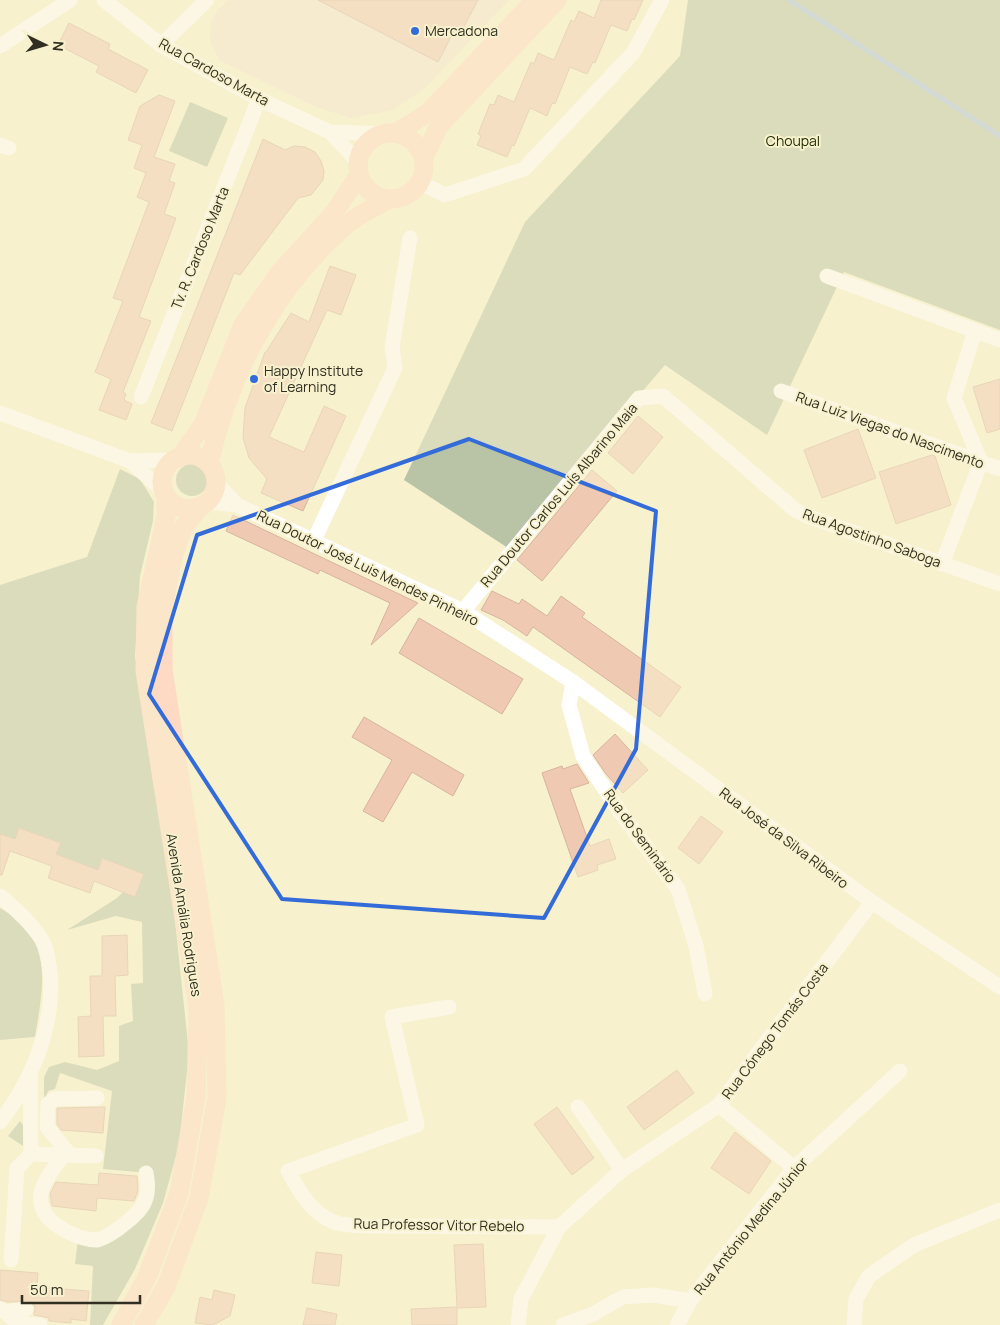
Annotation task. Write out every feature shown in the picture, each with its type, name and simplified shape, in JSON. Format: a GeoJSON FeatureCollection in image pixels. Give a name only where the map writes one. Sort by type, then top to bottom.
{"type":"FeatureCollection","features":[{"type":"Feature","properties":{"kind":"main road"},"geometry":{"type":"LineString","coordinates":[[176,459],[196,456],[209,464],[213,470],[216,484],[215,490],[203,505],[184,509],[167,497],[163,475],[203,425],[243,324],[280,272],[334,213],[358,169],[362,150],[371,140],[389,134],[428,113],[535,0]]}},
{"type":"Feature","properties":{"kind":"main road"},"geometry":{"type":"LineString","coordinates":[[424,158],[439,126],[557,0]]}},
{"type":"Feature","properties":{"kind":"main road"},"geometry":{"type":"LineString","coordinates":[[358,169],[365,187],[375,196],[387,200],[400,199],[412,193],[421,183],[425,170],[424,158],[418,146],[408,137],[389,134]]}},
{"type":"Feature","properties":{"kind":"main road"},"geometry":{"type":"LineString","coordinates":[[209,464],[216,431],[262,324],[293,280],[346,225],[387,200]]}},
{"type":"Feature","properties":{"kind":"main road","name":"Avenida Amália Rodrigues"},"geometry":{"type":"LineString","coordinates":[[121,1325],[148,1277],[179,1193],[196,1098],[198,1007],[145,671],[146,606],[166,517],[167,497]]}},
{"type":"Feature","properties":{"kind":"main road","name":"Avenida Amália Rodrigues"},"geometry":{"type":"LineString","coordinates":[[144,1325],[166,1287],[199,1198],[217,1098],[214,1005],[163,670],[164,609],[173,557],[183,528],[203,505]]}},
{"type":"Feature","properties":{"kind":"street"},"geometry":{"type":"LineString","coordinates":[[0,46],[70,0]]}},
{"type":"Feature","properties":{"kind":"street","name":"Rua Cardoso Marta"},"geometry":{"type":"LineString","coordinates":[[104,0],[161,44],[260,99],[330,132]]}},
{"type":"Feature","properties":{"kind":"street"},"geometry":{"type":"LineString","coordinates":[[161,44],[207,0]]}},
{"type":"Feature","properties":{"kind":"street"},"geometry":{"type":"LineString","coordinates":[[421,183],[445,195],[524,169],[633,53],[662,0]]}},
{"type":"Feature","properties":{"kind":"street","name":"Tv. R. Cardoso Marta"},"geometry":{"type":"LineString","coordinates":[[141,397],[260,99]]}},
{"type":"Feature","properties":{"kind":"street"},"geometry":{"type":"LineString","coordinates":[[330,132],[389,134]]}},
{"type":"Feature","properties":{"kind":"street"},"geometry":{"type":"LineString","coordinates":[[330,132],[358,169]]}},
{"type":"Feature","properties":{"kind":"street"},"geometry":{"type":"LineString","coordinates":[[314,540],[395,368],[392,347],[410,238]]}},
{"type":"Feature","properties":{"kind":"street"},"geometry":{"type":"LineString","coordinates":[[827,276],[1000,340]]}},
{"type":"Feature","properties":{"kind":"street"},"geometry":{"type":"LineString","coordinates":[[942,564],[981,462],[954,398],[975,331]]}},
{"type":"Feature","properties":{"kind":"street","name":"Rua Luiz Viegas do Nascimento"},"geometry":{"type":"LineString","coordinates":[[780,391],[1000,469]]}},
{"type":"Feature","properties":{"kind":"street","name":"Rua Agostinho Saboga"},"geometry":{"type":"LineString","coordinates":[[663,396],[796,510],[807,516],[1000,584]]}},
{"type":"Feature","properties":{"kind":"street","name":"Rua Doutor Carlos Luís Albarino Maia"},"geometry":{"type":"LineString","coordinates":[[463,611],[639,398],[663,396]]}},
{"type":"Feature","properties":{"kind":"street"},"geometry":{"type":"LineString","coordinates":[[0,413],[130,461],[176,459]]}},
{"type":"Feature","properties":{"kind":"street"},"geometry":{"type":"LineString","coordinates":[[130,461],[167,497]]}},
{"type":"Feature","properties":{"kind":"street","name":"Rua Doutor José Luis Mendes Pinheiro"},"geometry":{"type":"LineString","coordinates":[[216,484],[236,505],[463,611],[573,682]]}},
{"type":"Feature","properties":{"kind":"street","name":"Rua Doutor José Luis Mendes Pinheiro"},"geometry":{"type":"LineString","coordinates":[[203,505],[236,505]]}},
{"type":"Feature","properties":{"kind":"street","name":"Rua José da Silva Ribeiro"},"geometry":{"type":"LineString","coordinates":[[573,682],[872,902],[1000,986]]}},
{"type":"Feature","properties":{"kind":"street","name":"Rua do Seminário"},"geometry":{"type":"LineString","coordinates":[[573,682],[569,705],[583,756],[620,812],[678,889],[696,946],[705,994]]}},
{"type":"Feature","properties":{"kind":"street"},"geometry":{"type":"LineString","coordinates":[[0,896],[19,911],[45,946],[52,988],[40,1051],[30,1073],[0,1122]]}},
{"type":"Feature","properties":{"kind":"street","name":"Rua Cónego Tomás Costa"},"geometry":{"type":"LineString","coordinates":[[794,1168],[719,1105],[872,902]]}},
{"type":"Feature","properties":{"kind":"street","name":"Rua Professor Vitor Rebelo"},"geometry":{"type":"LineString","coordinates":[[449,1006],[392,1017],[417,1125],[288,1172],[300,1194],[318,1212],[335,1223],[365,1226],[559,1227]]}},
{"type":"Feature","properties":{"kind":"street","name":"Rua António Medina Júnior"},"geometry":{"type":"LineString","coordinates":[[677,1325],[690,1301],[794,1168],[900,1071]]}},
{"type":"Feature","properties":{"kind":"street"},"geometry":{"type":"LineString","coordinates":[[11,1260],[17,1168],[30,1154],[30,1073]]}},
{"type":"Feature","properties":{"kind":"street"},"geometry":{"type":"LineString","coordinates":[[67,1155],[46,1127],[48,1104],[54,1099],[97,1098]]}},
{"type":"Feature","properties":{"kind":"street"},"geometry":{"type":"LineString","coordinates":[[518,1325],[521,1299],[559,1227],[622,1170],[719,1105]]}},
{"type":"Feature","properties":{"kind":"street"},"geometry":{"type":"LineString","coordinates":[[578,1107],[622,1170]]}},
{"type":"Feature","properties":{"kind":"street"},"geometry":{"type":"LineString","coordinates":[[30,1154],[96,1156]]}},
{"type":"Feature","properties":{"kind":"street"},"geometry":{"type":"LineString","coordinates":[[67,1155],[46,1178],[40,1198],[40,1207],[51,1221],[75,1236],[98,1240],[111,1234],[140,1213],[149,1188],[146,1173]]}},
{"type":"Feature","properties":{"kind":"street"},"geometry":{"type":"LineString","coordinates":[[854,1325],[856,1299],[869,1276],[914,1245],[1000,1210]]}},
{"type":"Feature","properties":{"kind":"street"},"geometry":{"type":"LineString","coordinates":[[563,1325],[594,1319],[623,1297],[654,1295],[690,1301]]}},
{"type":"Feature","properties":{"kind":"street"},"geometry":{"type":"LineString","coordinates":[[3,1310],[26,1309]]}},
{"type":"Feature","properties":{"kind":"street"},"geometry":{"type":"LineString","coordinates":[[3,1310],[11,1319],[18,1323],[40,1325]]}},
{"type":"Feature","properties":{"kind":"highlighted area"},"geometry":{"type":"Polygon","coordinates":[[[469,439],[656,511],[636,749],[544,918],[282,899],[149,694],[197,535],[469,439]]]}},
{"type":"Feature","properties":{"kind":"shaded area"},"geometry":{"type":"Polygon","coordinates":[[[229,0],[509,0],[425,88],[393,110],[351,118],[316,107],[219,60],[210,41],[211,22],[218,10],[229,0]]]}},
{"type":"Feature","properties":{"kind":"green space","name":"Choupal"},"geometry":{"type":"Polygon","coordinates":[[[688,0],[1000,0],[1000,330],[844,272],[767,435],[665,365],[508,548],[404,480],[525,222],[680,56],[688,0]]]}},
{"type":"Feature","properties":{"kind":"green space"},"geometry":{"type":"Polygon","coordinates":[[[190,102],[228,118],[207,167],[169,151],[190,102]]]}},
{"type":"Feature","properties":{"kind":"green space"},"geometry":{"type":"Polygon","coordinates":[[[192,464],[198,465],[203,469],[207,474],[207,486],[203,491],[198,495],[192,496],[186,495],[181,491],[177,486],[176,480],[177,474],[181,469],[186,465],[192,464]]]}},
{"type":"Feature","properties":{"kind":"green space"},"geometry":{"type":"Polygon","coordinates":[[[120,469],[140,479],[154,502],[153,521],[140,576],[135,656],[174,911],[189,1053],[179,1145],[163,1203],[135,1269],[103,1325],[90,1325],[93,1266],[75,1264],[78,1239],[100,1241],[148,1209],[149,1173],[103,1169],[112,1091],[60,1073],[55,1089],[48,1091],[44,1101],[44,1077],[49,1067],[65,1062],[97,1070],[119,1061],[119,1026],[133,1021],[131,984],[143,983],[142,922],[116,916],[67,930],[117,898],[123,892],[98,870],[56,855],[60,843],[19,828],[15,839],[0,834],[0,585],[87,557],[120,469]]]}},
{"type":"Feature","properties":{"kind":"green space"},"geometry":{"type":"Polygon","coordinates":[[[0,908],[20,921],[30,933],[37,946],[41,960],[42,991],[35,1037],[0,1040],[0,908]]]}},
{"type":"Feature","properties":{"kind":"green space"},"geometry":{"type":"Polygon","coordinates":[[[20,1121],[23,1125],[23,1146],[8,1136],[20,1121]]]}},
{"type":"Feature","properties":{"kind":"building","name":"Mercadona"},"geometry":{"type":"Polygon","coordinates":[[[318,0],[478,0],[461,32],[455,29],[438,62],[318,0]]]}},
{"type":"Feature","properties":{"kind":"building"},"geometry":{"type":"Polygon","coordinates":[[[601,0],[643,0],[627,31],[611,25],[595,63],[593,62],[587,74],[570,67],[555,104],[552,103],[547,116],[530,108],[514,146],[512,145],[507,157],[477,145],[481,136],[478,134],[490,104],[494,105],[498,95],[514,102],[531,62],[534,64],[538,53],[554,60],[571,20],[574,22],[579,11],[594,18],[601,0]]]}},
{"type":"Feature","properties":{"kind":"building"},"geometry":{"type":"Polygon","coordinates":[[[69,23],[110,44],[108,49],[148,70],[136,93],[96,72],[99,66],[58,45],[69,23]]]}},
{"type":"Feature","properties":{"kind":"building"},"geometry":{"type":"Polygon","coordinates":[[[159,95],[175,101],[154,157],[175,164],[169,181],[175,183],[164,214],[176,218],[139,317],[151,321],[123,392],[126,394],[124,400],[132,404],[126,420],[99,410],[111,379],[95,372],[123,301],[113,298],[149,202],[137,197],[146,173],[134,168],[142,145],[128,140],[140,106],[159,95]]]}},
{"type":"Feature","properties":{"kind":"building"},"geometry":{"type":"Polygon","coordinates":[[[263,139],[285,150],[294,146],[305,147],[315,152],[321,161],[324,171],[323,180],[311,195],[298,198],[240,275],[234,273],[172,431],[151,423],[263,139]]]}},
{"type":"Feature","properties":{"kind":"building"},"geometry":{"type":"Polygon","coordinates":[[[330,266],[356,275],[341,315],[327,310],[269,437],[304,452],[324,406],[346,416],[303,511],[261,493],[267,479],[249,458],[243,438],[245,408],[265,352],[291,313],[309,322],[330,266]]]}},
{"type":"Feature","properties":{"kind":"building"},"geometry":{"type":"Polygon","coordinates":[[[1000,379],[1000,429],[987,433],[973,387],[1000,379]]]}},
{"type":"Feature","properties":{"kind":"building"},"geometry":{"type":"Polygon","coordinates":[[[638,416],[663,437],[633,474],[608,453],[638,416]]]}},
{"type":"Feature","properties":{"kind":"building"},"geometry":{"type":"Polygon","coordinates":[[[858,429],[876,478],[822,498],[804,450],[858,429]]]}},
{"type":"Feature","properties":{"kind":"building"},"geometry":{"type":"Polygon","coordinates":[[[932,455],[935,456],[951,505],[896,524],[879,472],[932,455]]]}},
{"type":"Feature","properties":{"kind":"building"},"geometry":{"type":"Polygon","coordinates":[[[592,470],[617,491],[542,581],[517,560],[592,470]]]}},
{"type":"Feature","properties":{"kind":"building"},"geometry":{"type":"Polygon","coordinates":[[[233,515],[418,603],[371,645],[390,603],[320,570],[318,574],[226,531],[233,515]]]}},
{"type":"Feature","properties":{"kind":"building"},"geometry":{"type":"Polygon","coordinates":[[[492,591],[519,604],[522,599],[547,616],[561,596],[585,613],[582,617],[681,687],[660,717],[533,627],[527,636],[503,620],[481,610],[492,591]]]}},
{"type":"Feature","properties":{"kind":"building"},"geometry":{"type":"Polygon","coordinates":[[[419,618],[523,679],[502,714],[399,653],[419,618]]]}},
{"type":"Feature","properties":{"kind":"building"},"geometry":{"type":"Polygon","coordinates":[[[364,717],[464,775],[453,796],[412,772],[383,822],[363,811],[392,760],[352,737],[364,717]]]}},
{"type":"Feature","properties":{"kind":"building"},"geometry":{"type":"Polygon","coordinates":[[[615,734],[648,770],[623,793],[606,774],[593,755],[615,734]]]}},
{"type":"Feature","properties":{"kind":"building"},"geometry":{"type":"Polygon","coordinates":[[[577,764],[589,783],[570,789],[590,846],[609,839],[616,859],[597,865],[598,870],[578,877],[542,773],[562,766],[563,769],[577,764]]]}},
{"type":"Feature","properties":{"kind":"building"},"geometry":{"type":"Polygon","coordinates":[[[701,816],[723,832],[699,864],[678,848],[701,816]]]}},
{"type":"Feature","properties":{"kind":"building"},"geometry":{"type":"Polygon","coordinates":[[[19,828],[61,843],[56,854],[98,870],[102,858],[144,874],[135,897],[94,881],[90,893],[48,878],[52,866],[10,851],[2,875],[0,875],[0,834],[15,839],[19,828]]]}},
{"type":"Feature","properties":{"kind":"building"},"geometry":{"type":"Polygon","coordinates":[[[127,935],[128,975],[115,976],[116,1016],[103,1016],[104,1056],[79,1057],[78,1017],[91,1016],[90,976],[102,976],[102,936],[127,935]]]}},
{"type":"Feature","properties":{"kind":"building"},"geometry":{"type":"Polygon","coordinates":[[[677,1070],[694,1093],[644,1130],[627,1107],[677,1070]]]}},
{"type":"Feature","properties":{"kind":"building"},"geometry":{"type":"Polygon","coordinates":[[[105,1107],[103,1133],[61,1130],[57,1124],[57,1108],[105,1107]]]}},
{"type":"Feature","properties":{"kind":"building"},"geometry":{"type":"Polygon","coordinates":[[[557,1107],[594,1158],[572,1175],[534,1124],[557,1107]]]}},
{"type":"Feature","properties":{"kind":"building"},"geometry":{"type":"Polygon","coordinates":[[[735,1132],[771,1161],[749,1194],[711,1168],[735,1132]]]}},
{"type":"Feature","properties":{"kind":"building"},"geometry":{"type":"Polygon","coordinates":[[[99,1173],[137,1176],[138,1191],[134,1201],[97,1198],[96,1211],[52,1206],[50,1194],[56,1182],[98,1185],[99,1173]]]}},
{"type":"Feature","properties":{"kind":"building"},"geometry":{"type":"Polygon","coordinates":[[[483,1244],[486,1307],[457,1308],[457,1325],[412,1325],[411,1309],[457,1307],[454,1245],[483,1244]]]}},
{"type":"Feature","properties":{"kind":"building"},"geometry":{"type":"Polygon","coordinates":[[[316,1252],[342,1255],[339,1286],[312,1283],[316,1252]]]}},
{"type":"Feature","properties":{"kind":"building"},"geometry":{"type":"Polygon","coordinates":[[[0,1270],[38,1273],[37,1287],[89,1291],[86,1321],[71,1319],[71,1323],[49,1321],[49,1318],[34,1315],[35,1307],[30,1301],[8,1302],[0,1300],[0,1270]]]}},
{"type":"Feature","properties":{"kind":"building"},"geometry":{"type":"Polygon","coordinates":[[[214,1290],[235,1295],[230,1316],[213,1325],[195,1323],[200,1297],[212,1300],[214,1290]]]}},
{"type":"Feature","properties":{"kind":"building"},"geometry":{"type":"Polygon","coordinates":[[[307,1308],[337,1314],[335,1325],[303,1325],[307,1308]]]}},
{"type":"Feature","properties":{"kind":"waterway"},"geometry":{"type":"LineString","coordinates":[[789,0],[1000,136]]}},
{"type":"Feature","properties":{"kind":"place","name":"Mercadona"},"geometry":{"type":"Point","coordinates":[415,31]}},
{"type":"Feature","properties":{"kind":"place","name":"Happy Institute of Learning"},"geometry":{"type":"Point","coordinates":[254,379]}}]}
